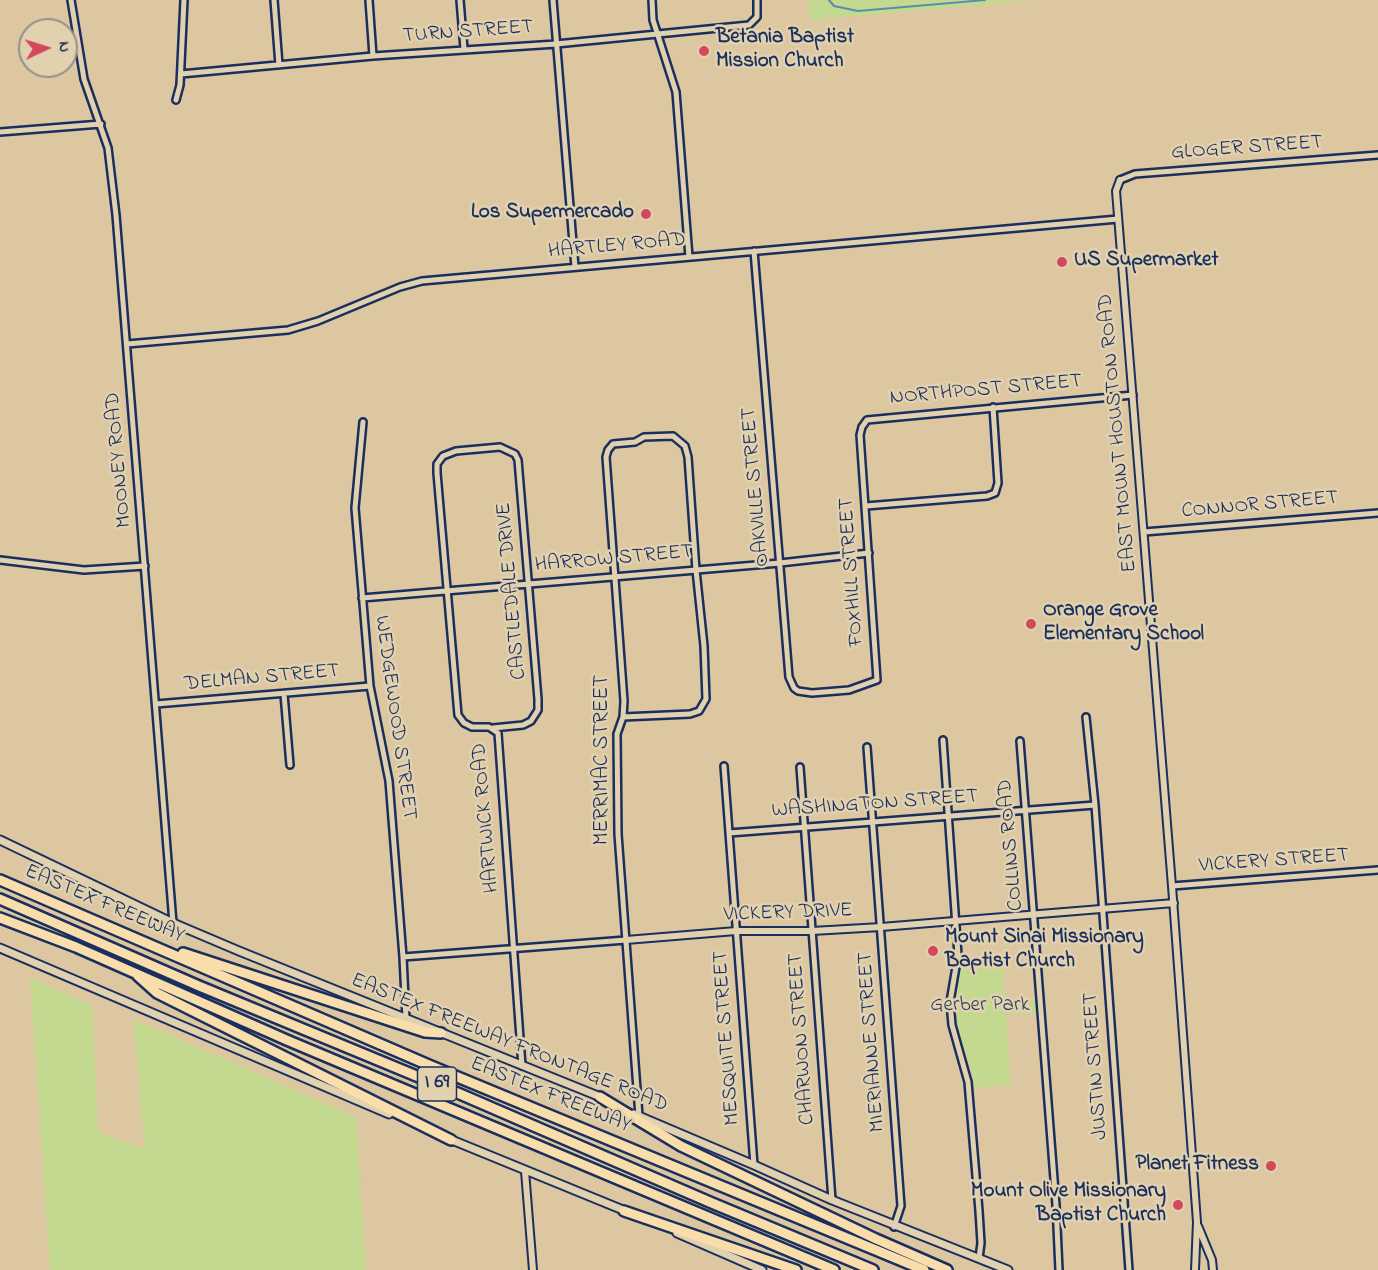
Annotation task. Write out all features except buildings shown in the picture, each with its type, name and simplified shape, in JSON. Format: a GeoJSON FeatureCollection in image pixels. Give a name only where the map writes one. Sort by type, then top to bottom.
{"type":"FeatureCollection","features":[{"type":"Feature","properties":{"kind":"highway","name":"EASTEX FREEWAY"},"geometry":{"type":"LineString","coordinates":[[0,880],[431,1066],[924,1270]]}},
{"type":"Feature","properties":{"kind":"highway","name":"I 69"},"geometry":{"type":"LineString","coordinates":[[0,899],[198,986],[460,1094],[873,1270]]}},
{"type":"Feature","properties":{"kind":"highway","name":"I 69"},"geometry":{"type":"LineString","coordinates":[[0,918],[75,946],[289,1041],[834,1270]]}},
{"type":"Feature","properties":{"kind":"highway"},"geometry":{"type":"LineString","coordinates":[[95,922],[259,979],[425,1032],[441,1034]]}},
{"type":"Feature","properties":{"kind":"highway"},"geometry":{"type":"LineString","coordinates":[[131,971],[157,993],[451,1140]]}},
{"type":"Feature","properties":{"kind":"highway"},"geometry":{"type":"LineString","coordinates":[[600,1097],[681,1146],[876,1239],[947,1270]]}},
{"type":"Feature","properties":{"kind":"highway"},"geometry":{"type":"LineString","coordinates":[[624,1211],[796,1270]]}},
{"type":"Feature","properties":{"kind":"main road","name":"EASTEX FREEWAY FRONTAGE ROAD"},"geometry":{"type":"LineString","coordinates":[[0,840],[173,922],[441,1034],[600,1097],[894,1227],[1008,1270]]}},
{"type":"Feature","properties":{"kind":"main road"},"geometry":{"type":"LineString","coordinates":[[1,948],[762,1270]]}},
{"type":"Feature","properties":{"kind":"street","name":"MOONEY ROAD"},"geometry":{"type":"LineString","coordinates":[[71,0],[84,79],[91,103],[101,124],[111,168],[173,922]]}},
{"type":"Feature","properties":{"kind":"street"},"geometry":{"type":"LineString","coordinates":[[176,100],[181,74],[184,0]]}},
{"type":"Feature","properties":{"kind":"street"},"geometry":{"type":"LineString","coordinates":[[274,0],[279,65]]}},
{"type":"Feature","properties":{"kind":"street"},"geometry":{"type":"LineString","coordinates":[[369,0],[373,56]]}},
{"type":"Feature","properties":{"kind":"street"},"geometry":{"type":"LineString","coordinates":[[460,0],[464,49]]}},
{"type":"Feature","properties":{"kind":"street"},"geometry":{"type":"LineString","coordinates":[[553,0],[575,267]]}},
{"type":"Feature","properties":{"kind":"street"},"geometry":{"type":"LineString","coordinates":[[652,0],[653,20],[676,93],[689,257]]}},
{"type":"Feature","properties":{"kind":"street","name":"TURN STREET"},"geometry":{"type":"LineString","coordinates":[[181,74],[373,56],[556,44],[749,25],[755,20],[758,12],[757,0]]}},
{"type":"Feature","properties":{"kind":"street"},"geometry":{"type":"LineString","coordinates":[[0,132],[101,124]]}},
{"type":"Feature","properties":{"kind":"street","name":"GLOGER STREET"},"geometry":{"type":"LineString","coordinates":[[1120,180],[1135,174],[1378,155]]}},
{"type":"Feature","properties":{"kind":"street","name":"EAST MOUNT HOUSTON ROAD"},"geometry":{"type":"LineString","coordinates":[[1120,180],[1116,191],[1118,219],[1174,903],[1197,1222],[1195,1270]]}},
{"type":"Feature","properties":{"kind":"street","name":"HARTLEY ROAD"},"geometry":{"type":"LineString","coordinates":[[127,344],[288,330],[318,321],[412,283],[451,278],[1118,219]]}},
{"type":"Feature","properties":{"kind":"street","name":"OAKVILLE STREET"},"geometry":{"type":"LineString","coordinates":[[754,251],[791,683],[798,691],[804,693],[823,692]]}},
{"type":"Feature","properties":{"kind":"street","name":"NORTHPOST STREET"},"geometry":{"type":"LineString","coordinates":[[878,417],[1133,395]]}},
{"type":"Feature","properties":{"kind":"street"},"geometry":{"type":"LineString","coordinates":[[866,506],[987,496],[995,493],[998,483],[993,407]]}},
{"type":"Feature","properties":{"kind":"street","name":"FOXHILL STREET"},"geometry":{"type":"LineString","coordinates":[[823,692],[849,690],[877,680],[860,435],[867,420],[878,417]]}},
{"type":"Feature","properties":{"kind":"street","name":"WEDGEWOOD STREET"},"geometry":{"type":"LineString","coordinates":[[363,422],[355,508],[370,686],[388,782],[406,1019]]}},
{"type":"Feature","properties":{"kind":"street","name":"MERRIMAC STREET"},"geometry":{"type":"LineString","coordinates":[[639,1116],[618,834],[617,734],[623,717],[622,678],[606,470],[608,450],[613,444],[635,442],[644,437],[673,436],[682,442],[687,451],[696,570]]}},
{"type":"Feature","properties":{"kind":"street","name":"CASTLEDALE DRIVE"},"geometry":{"type":"LineString","coordinates":[[481,448],[500,447],[515,454],[518,460],[535,643],[538,710],[531,721],[523,725],[493,728]]}},
{"type":"Feature","properties":{"kind":"street","name":"HARTWICK ROAD"},"geometry":{"type":"LineString","coordinates":[[481,448],[456,451],[443,456],[437,464],[437,484],[458,715],[464,723],[472,727],[493,728],[498,733],[522,1066]]}},
{"type":"Feature","properties":{"kind":"street","name":"CONNOR STREET"},"geometry":{"type":"LineString","coordinates":[[1144,532],[1378,513]]}},
{"type":"Feature","properties":{"kind":"street","name":"HARROW STREET"},"geometry":{"type":"LineString","coordinates":[[362,598],[780,563],[869,553]]}},
{"type":"Feature","properties":{"kind":"street"},"geometry":{"type":"LineString","coordinates":[[0,560],[84,570],[145,566]]}},
{"type":"Feature","properties":{"kind":"street"},"geometry":{"type":"LineString","coordinates":[[623,717],[690,714],[699,711],[704,704],[706,693],[704,646],[696,570]]}},
{"type":"Feature","properties":{"kind":"street","name":"DELMAN STREET"},"geometry":{"type":"LineString","coordinates":[[156,704],[370,686]]}},
{"type":"Feature","properties":{"kind":"street"},"geometry":{"type":"LineString","coordinates":[[284,694],[290,765]]}},
{"type":"Feature","properties":{"kind":"street","name":"JUSTIN STREET"},"geometry":{"type":"LineString","coordinates":[[1086,717],[1095,805],[1129,1270]]}},
{"type":"Feature","properties":{"kind":"street"},"geometry":{"type":"LineString","coordinates":[[943,740],[957,955],[950,1002],[952,1025],[968,1082],[980,1221],[979,1258]]}},
{"type":"Feature","properties":{"kind":"street","name":"COLLINS ROAD"},"geometry":{"type":"LineString","coordinates":[[1020,741],[1059,1270]]}},
{"type":"Feature","properties":{"kind":"street","name":"MIERIANNE STREET"},"geometry":{"type":"LineString","coordinates":[[867,747],[901,1206],[894,1227]]}},
{"type":"Feature","properties":{"kind":"street","name":"MESQUITE STREET"},"geometry":{"type":"LineString","coordinates":[[724,766],[754,1164]]}},
{"type":"Feature","properties":{"kind":"street","name":"CHARWON STREET"},"geometry":{"type":"LineString","coordinates":[[800,767],[832,1200]]}},
{"type":"Feature","properties":{"kind":"street","name":"WASHINGTON STREET"},"geometry":{"type":"LineString","coordinates":[[729,833],[1095,805]]}},
{"type":"Feature","properties":{"kind":"street","name":"VICKERY STREET"},"geometry":{"type":"LineString","coordinates":[[1172,886],[1378,870]]}},
{"type":"Feature","properties":{"kind":"street","name":"VICKERY DRIVE"},"geometry":{"type":"LineString","coordinates":[[403,957],[736,931],[812,931],[881,927],[1174,903]]}},
{"type":"Feature","properties":{"kind":"street"},"geometry":{"type":"LineString","coordinates":[[525,1171],[533,1270]]}},
{"type":"Feature","properties":{"kind":"street","name":"EAST MOUNT HOUSTON ROAD"},"geometry":{"type":"LineString","coordinates":[[1197,1222],[1212,1260],[1213,1270]]}},
{"type":"Feature","properties":{"kind":"green space"},"geometry":{"type":"Polygon","coordinates":[[[808,0],[1037,0],[810,20],[808,0]]]}},
{"type":"Feature","properties":{"kind":"green space","name":"Gerber Park"},"geometry":{"type":"Polygon","coordinates":[[[1002,959],[1005,1004],[1036,1002],[1037,1013],[1006,1014],[1011,1085],[974,1088],[971,1069],[956,1026],[955,986],[961,961],[1002,959]]]}},
{"type":"Feature","properties":{"kind":"green space"},"geometry":{"type":"Polygon","coordinates":[[[30,977],[92,1006],[98,1132],[145,1149],[133,1019],[356,1117],[366,1270],[50,1270],[30,977]]]}},
{"type":"Feature","properties":{"kind":"waterway"},"geometry":{"type":"LineString","coordinates":[[829,0],[834,6],[858,11],[985,0]]}},
{"type":"Feature","properties":{"kind":"place","name":"Betania Baptist Mission Church"},"geometry":{"type":"Point","coordinates":[704,51]}},
{"type":"Feature","properties":{"kind":"place","name":"Los Supermercado"},"geometry":{"type":"Point","coordinates":[646,214]}},
{"type":"Feature","properties":{"kind":"place","name":"US Supermarket"},"geometry":{"type":"Point","coordinates":[1062,262]}},
{"type":"Feature","properties":{"kind":"place","name":"Orange Grove Elementary School"},"geometry":{"type":"Point","coordinates":[1031,624]}},
{"type":"Feature","properties":{"kind":"place","name":"Mount Sinai Missionary Baptist Church"},"geometry":{"type":"Point","coordinates":[933,951]}},
{"type":"Feature","properties":{"kind":"place","name":"Planet Fitness"},"geometry":{"type":"Point","coordinates":[1271,1166]}},
{"type":"Feature","properties":{"kind":"place","name":"Mount Olive Missionary Baptist Church"},"geometry":{"type":"Point","coordinates":[1178,1205]}}]}
